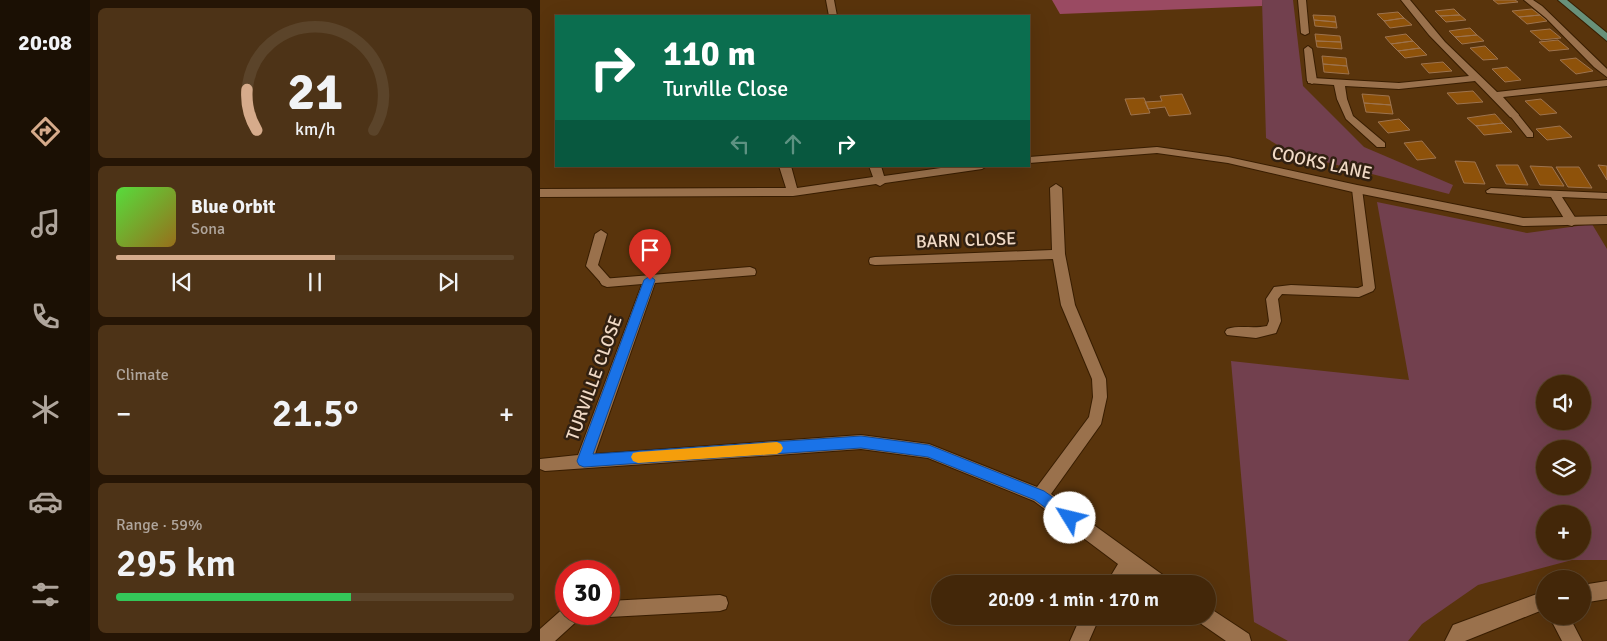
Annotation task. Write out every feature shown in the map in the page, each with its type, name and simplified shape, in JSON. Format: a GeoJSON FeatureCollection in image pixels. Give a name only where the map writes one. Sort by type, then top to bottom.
{"type":"FeatureCollection","features":[{"type":"Feature","properties":{"kind":"main road"},"geometry":{"type":"LineString","coordinates":[[1562,0],[1607,38]]}},
{"type":"Feature","properties":{"kind":"street"},"geometry":{"type":"LineString","coordinates":[[830,0],[833,15]]}},
{"type":"Feature","properties":{"kind":"street"},"geometry":{"type":"LineString","coordinates":[[1405,0],[1423,19],[1431,32],[1514,115]]}},
{"type":"Feature","properties":{"kind":"street"},"geometry":{"type":"LineString","coordinates":[[1312,81],[1399,86],[1476,78]]}},
{"type":"Feature","properties":{"kind":"street"},"geometry":{"type":"LineString","coordinates":[[1339,83],[1342,99]]}},
{"type":"Feature","properties":{"kind":"street"},"geometry":{"type":"LineString","coordinates":[[1496,95],[1607,83]]}},
{"type":"Feature","properties":{"kind":"street","name":"COOKS LANE"},"geometry":{"type":"LineString","coordinates":[[1030,160],[1157,150],[1228,160],[1357,189],[1524,222],[1607,220]]}},
{"type":"Feature","properties":{"kind":"street"},"geometry":{"type":"LineString","coordinates":[[785,167],[793,192]]}},
{"type":"Feature","properties":{"kind":"street"},"geometry":{"type":"LineString","coordinates":[[875,167],[880,182]]}},
{"type":"Feature","properties":{"kind":"street"},"geometry":{"type":"LineString","coordinates":[[540,193],[793,192],[880,182],[976,167]]}},
{"type":"Feature","properties":{"kind":"street"},"geometry":{"type":"LineString","coordinates":[[1040,496],[1096,419],[1100,397],[1099,379],[1068,305],[1059,254],[1056,188]]}},
{"type":"Feature","properties":{"kind":"street","name":"BARN CLOSE"},"geometry":{"type":"LineString","coordinates":[[875,261],[1059,254]]}},
{"type":"Feature","properties":{"kind":"street"},"geometry":{"type":"LineString","coordinates":[[607,282],[750,272]]}},
{"type":"Feature","properties":{"kind":"street","name":"TURVILLE CLOSE"},"geometry":{"type":"LineString","coordinates":[[584,461],[650,280]]}},
{"type":"Feature","properties":{"kind":"street"},"geometry":{"type":"LineString","coordinates":[[545,464],[861,442],[929,451],[1040,496],[1148,575]]}},
{"type":"Feature","properties":{"kind":"street"},"geometry":{"type":"LineString","coordinates":[[1121,575],[1130,562]]}},
{"type":"Feature","properties":{"kind":"street"},"geometry":{"type":"LineString","coordinates":[[1591,593],[1607,590]]}},
{"type":"Feature","properties":{"kind":"street"},"geometry":{"type":"LineString","coordinates":[[1454,641],[1460,632],[1536,603]]}},
{"type":"Feature","properties":{"kind":"street"},"geometry":{"type":"LineString","coordinates":[[1216,622],[1242,641]]}},
{"type":"Feature","properties":{"kind":"street"},"geometry":{"type":"LineString","coordinates":[[541,640],[558,625]]}},
{"type":"Feature","properties":{"kind":"street"},"geometry":{"type":"LineString","coordinates":[[1079,641],[1087,625]]}},
{"type":"Feature","properties":{"kind":"street"},"geometry":{"type":"LineString","coordinates":[[1563,625],[1573,641]]}},
{"type":"Feature","properties":{"kind":"lane"},"geometry":{"type":"LineString","coordinates":[[1302,0],[1305,33]]}},
{"type":"Feature","properties":{"kind":"lane"},"geometry":{"type":"LineString","coordinates":[[1528,0],[1563,29],[1590,60],[1607,74]]}},
{"type":"Feature","properties":{"kind":"lane"},"geometry":{"type":"LineString","coordinates":[[1308,49],[1312,81]]}},
{"type":"Feature","properties":{"kind":"lane"},"geometry":{"type":"LineString","coordinates":[[1342,99],[1349,117],[1381,144]]}},
{"type":"Feature","properties":{"kind":"lane"},"geometry":{"type":"LineString","coordinates":[[1514,115],[1530,135]]}},
{"type":"Feature","properties":{"kind":"lane"},"geometry":{"type":"LineString","coordinates":[[1231,332],[1256,333],[1272,330],[1275,322],[1272,299],[1278,290],[1359,292],[1369,288],[1357,189]]}},
{"type":"Feature","properties":{"kind":"lane"},"geometry":{"type":"LineString","coordinates":[[1491,191],[1607,196]]}},
{"type":"Feature","properties":{"kind":"lane"},"geometry":{"type":"LineString","coordinates":[[1554,194],[1572,222]]}},
{"type":"Feature","properties":{"kind":"lane"},"geometry":{"type":"LineString","coordinates":[[601,234],[592,266],[607,282]]}},
{"type":"Feature","properties":{"kind":"lane"},"geometry":{"type":"LineString","coordinates":[[620,608],[720,603]]}},
{"type":"Feature","properties":{"kind":"shaded area"},"geometry":{"type":"Polygon","coordinates":[[[1052,0],[1262,0],[1262,6],[1060,14],[1052,0]]]}},
{"type":"Feature","properties":{"kind":"shaded area"},"geometry":{"type":"Polygon","coordinates":[[[1262,0],[1293,0],[1303,86],[1364,147],[1453,185],[1449,194],[1291,153],[1266,138],[1262,0]]]}},
{"type":"Feature","properties":{"kind":"shaded area"},"geometry":{"type":"Polygon","coordinates":[[[1377,202],[1527,233],[1592,224],[1607,249],[1607,560],[1591,560],[1591,505],[1536,505],[1536,560],[1572,560],[1478,585],[1422,624],[1408,641],[1288,641],[1254,622],[1231,361],[1409,380],[1377,202]]]}},
{"type":"Feature","properties":{"kind":"building"},"geometry":{"type":"Polygon","coordinates":[[[1493,0],[1515,0],[1518,2],[1498,4],[1493,0]]]}},
{"type":"Feature","properties":{"kind":"building"},"geometry":{"type":"Polygon","coordinates":[[[1454,9],[1460,15],[1440,16],[1435,11],[1454,9]]]}},
{"type":"Feature","properties":{"kind":"building"},"geometry":{"type":"Polygon","coordinates":[[[1532,9],[1540,15],[1519,17],[1512,11],[1532,9]]]}},
{"type":"Feature","properties":{"kind":"building"},"geometry":{"type":"Polygon","coordinates":[[[1398,12],[1404,18],[1384,21],[1377,14],[1398,12]]]}},
{"type":"Feature","properties":{"kind":"building"},"geometry":{"type":"Polygon","coordinates":[[[1313,15],[1335,16],[1336,22],[1314,20],[1313,15]]]}},
{"type":"Feature","properties":{"kind":"building"},"geometry":{"type":"Polygon","coordinates":[[[1460,15],[1466,20],[1446,22],[1440,16],[1460,15]]]}},
{"type":"Feature","properties":{"kind":"building"},"geometry":{"type":"Polygon","coordinates":[[[1540,15],[1547,21],[1527,24],[1519,17],[1540,15]]]}},
{"type":"Feature","properties":{"kind":"building"},"geometry":{"type":"Polygon","coordinates":[[[1404,18],[1412,25],[1390,28],[1384,21],[1404,18]]]}},
{"type":"Feature","properties":{"kind":"building"},"geometry":{"type":"Polygon","coordinates":[[[1314,20],[1336,22],[1337,28],[1315,26],[1314,20]]]}},
{"type":"Feature","properties":{"kind":"building"},"geometry":{"type":"Polygon","coordinates":[[[1470,28],[1477,35],[1455,37],[1449,31],[1470,28]]]}},
{"type":"Feature","properties":{"kind":"building"},"geometry":{"type":"Polygon","coordinates":[[[1550,29],[1561,38],[1541,40],[1530,31],[1550,29]]]}},
{"type":"Feature","properties":{"kind":"building"},"geometry":{"type":"Polygon","coordinates":[[[1315,34],[1340,36],[1341,42],[1316,41],[1315,34]]]}},
{"type":"Feature","properties":{"kind":"building"},"geometry":{"type":"Polygon","coordinates":[[[1406,34],[1413,41],[1391,44],[1385,37],[1406,34]]]}},
{"type":"Feature","properties":{"kind":"building"},"geometry":{"type":"Polygon","coordinates":[[[1477,35],[1484,41],[1462,44],[1455,37],[1477,35]]]}},
{"type":"Feature","properties":{"kind":"building"},"geometry":{"type":"Polygon","coordinates":[[[1558,40],[1569,49],[1549,51],[1539,42],[1558,40]]]}},
{"type":"Feature","properties":{"kind":"building"},"geometry":{"type":"Polygon","coordinates":[[[1316,41],[1341,42],[1342,49],[1317,47],[1316,41]]]}},
{"type":"Feature","properties":{"kind":"building"},"geometry":{"type":"Polygon","coordinates":[[[1413,41],[1420,48],[1398,51],[1391,44],[1413,41]]]}},
{"type":"Feature","properties":{"kind":"building"},"geometry":{"type":"Polygon","coordinates":[[[1485,46],[1498,59],[1483,60],[1470,48],[1485,46]]]}},
{"type":"Feature","properties":{"kind":"building"},"geometry":{"type":"Polygon","coordinates":[[[1420,48],[1427,55],[1405,58],[1398,51],[1420,48]]]}},
{"type":"Feature","properties":{"kind":"building"},"geometry":{"type":"Polygon","coordinates":[[[1322,56],[1346,58],[1347,66],[1323,64],[1322,56]]]}},
{"type":"Feature","properties":{"kind":"building"},"geometry":{"type":"Polygon","coordinates":[[[1576,58],[1593,71],[1576,74],[1560,60],[1576,58]]]}},
{"type":"Feature","properties":{"kind":"building"},"geometry":{"type":"Polygon","coordinates":[[[1443,62],[1452,71],[1429,73],[1421,64],[1443,62]]]}},
{"type":"Feature","properties":{"kind":"building"},"geometry":{"type":"Polygon","coordinates":[[[1323,64],[1347,66],[1349,74],[1324,72],[1323,64]]]}},
{"type":"Feature","properties":{"kind":"building"},"geometry":{"type":"Polygon","coordinates":[[[1507,67],[1521,80],[1505,82],[1492,69],[1507,67]]]}},
{"type":"Feature","properties":{"kind":"building"},"geometry":{"type":"Polygon","coordinates":[[[1473,91],[1483,102],[1457,104],[1447,93],[1473,91]]]}},
{"type":"Feature","properties":{"kind":"building"},"geometry":{"type":"Polygon","coordinates":[[[1182,94],[1191,114],[1169,116],[1165,107],[1148,109],[1145,102],[1162,101],[1160,96],[1182,94]]]}},
{"type":"Feature","properties":{"kind":"building"},"geometry":{"type":"Polygon","coordinates":[[[1362,94],[1389,96],[1391,105],[1364,103],[1362,94]]]}},
{"type":"Feature","properties":{"kind":"building"},"geometry":{"type":"Polygon","coordinates":[[[1144,98],[1150,113],[1131,115],[1125,99],[1144,98]]]}},
{"type":"Feature","properties":{"kind":"building"},"geometry":{"type":"Polygon","coordinates":[[[1541,99],[1557,113],[1540,115],[1525,101],[1541,99]]]}},
{"type":"Feature","properties":{"kind":"building"},"geometry":{"type":"Polygon","coordinates":[[[1364,103],[1391,105],[1393,114],[1366,112],[1364,103]]]}},
{"type":"Feature","properties":{"kind":"building"},"geometry":{"type":"Polygon","coordinates":[[[1495,114],[1503,123],[1476,126],[1467,118],[1495,114]]]}},
{"type":"Feature","properties":{"kind":"building"},"geometry":{"type":"Polygon","coordinates":[[[1399,119],[1410,130],[1388,133],[1378,122],[1399,119]]]}},
{"type":"Feature","properties":{"kind":"building"},"geometry":{"type":"Polygon","coordinates":[[[1503,123],[1512,132],[1484,135],[1476,126],[1503,123]]]}},
{"type":"Feature","properties":{"kind":"building"},"geometry":{"type":"Polygon","coordinates":[[[1560,126],[1572,137],[1547,140],[1536,129],[1560,126]]]}},
{"type":"Feature","properties":{"kind":"building"},"geometry":{"type":"Polygon","coordinates":[[[1422,141],[1436,158],[1417,160],[1404,143],[1422,141]]]}},
{"type":"Feature","properties":{"kind":"building"},"geometry":{"type":"Polygon","coordinates":[[[1455,161],[1475,162],[1485,184],[1464,183],[1455,161]]]}},
{"type":"Feature","properties":{"kind":"building"},"geometry":{"type":"Polygon","coordinates":[[[1496,165],[1518,165],[1528,185],[1506,184],[1496,165]]]}},
{"type":"Feature","properties":{"kind":"building"},"geometry":{"type":"Polygon","coordinates":[[[1598,165],[1607,166],[1607,180],[1598,165]]]}},
{"type":"Feature","properties":{"kind":"building"},"geometry":{"type":"Polygon","coordinates":[[[1530,166],[1552,167],[1564,186],[1540,185],[1530,166]]]}},
{"type":"Feature","properties":{"kind":"building"},"geometry":{"type":"Polygon","coordinates":[[[1556,167],[1579,167],[1592,188],[1568,187],[1556,167]]]}},
{"type":"Feature","properties":{"kind":"slow traffic"},"geometry":{"type":"LineString","coordinates":[[638,457],[777,448]]}},
{"type":"Feature","properties":{"kind":"route"},"geometry":{"type":"LineString","coordinates":[[650,280],[584,461],[861,442],[929,451],[1040,496],[1070,518]]}}]}
